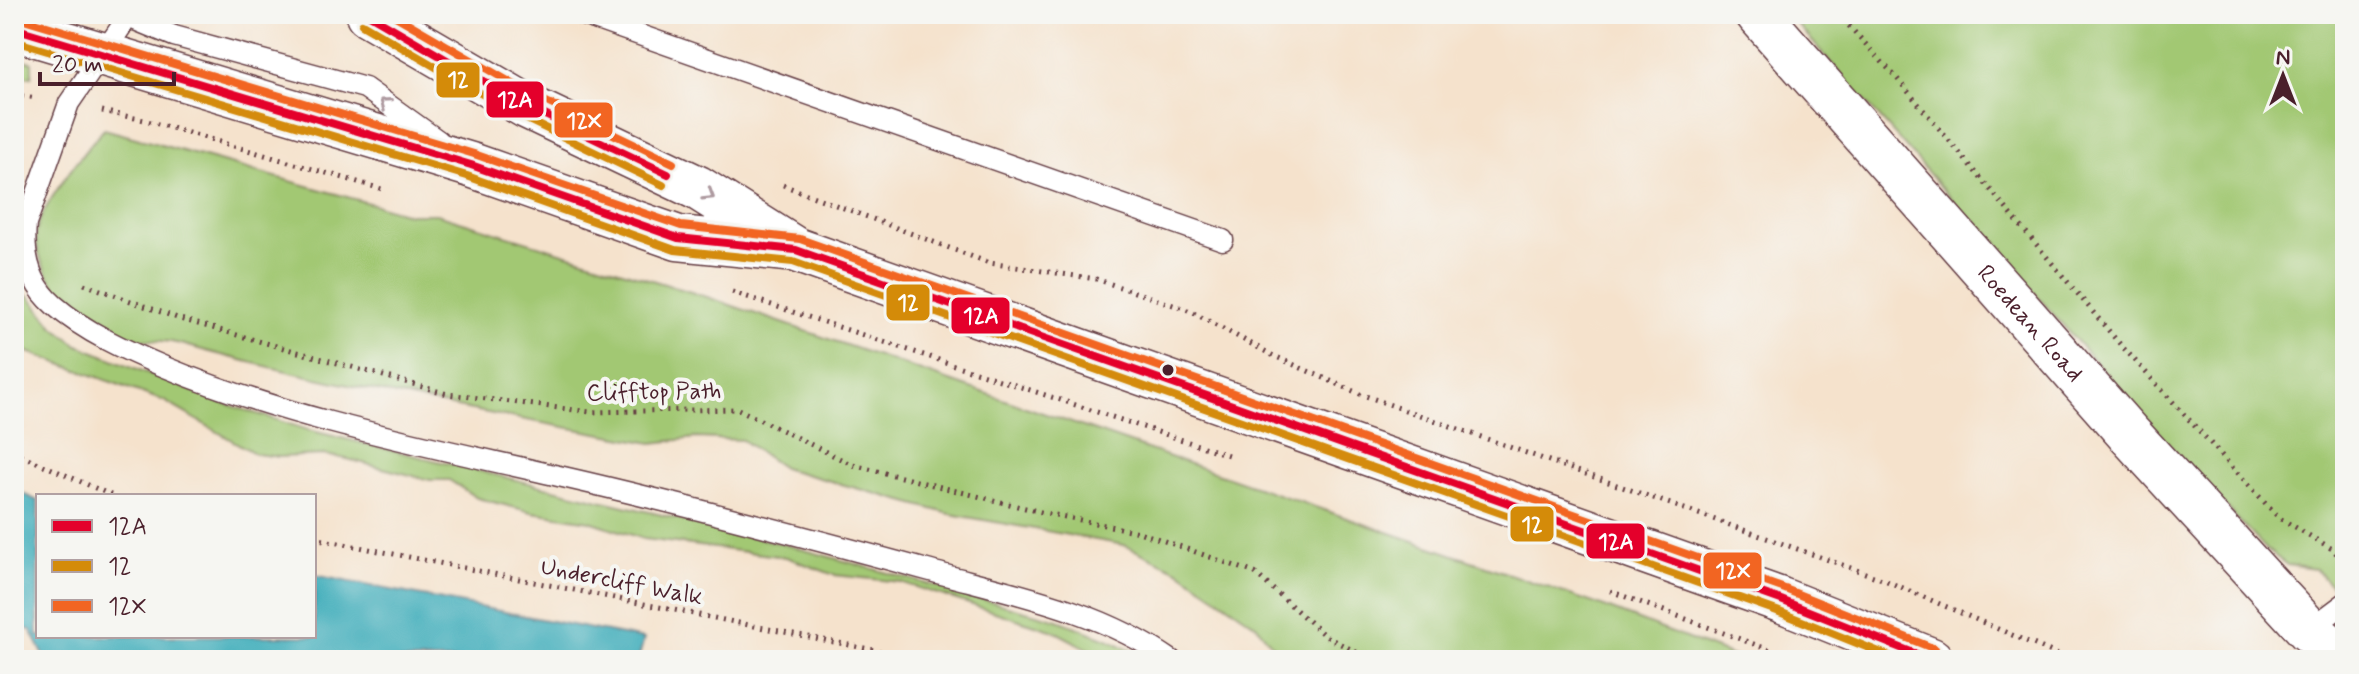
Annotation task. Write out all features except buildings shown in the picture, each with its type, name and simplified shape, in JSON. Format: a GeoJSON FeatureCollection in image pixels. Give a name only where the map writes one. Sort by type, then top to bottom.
{"type":"FeatureCollection","features":[{"type":"Feature","properties":{"kind":"main road"},"geometry":{"type":"LineString","coordinates":[[368,14],[526,106],[698,188],[796,250],[1781,600],[1931,660]]}},
{"type":"Feature","properties":{"kind":"main road","name":"Roedean Road"},"geometry":{"type":"LineString","coordinates":[[1758,14],[2127,432],[2310,645],[2345,659]]}},
{"type":"Feature","properties":{"kind":"main road"},"geometry":{"type":"LineString","coordinates":[[14,28],[471,165],[678,238],[796,250]]}},
{"type":"Feature","properties":{"kind":"lane"},"geometry":{"type":"LineString","coordinates":[[580,14],[1223,240]]}},
{"type":"Feature","properties":{"kind":"lane"},"geometry":{"type":"LineString","coordinates":[[471,165],[365,88],[174,36],[129,16],[69,103],[26,224],[24,245],[35,284],[54,305],[135,354],[251,399],[315,419],[717,513],[1067,608],[1125,631],[1171,660]]}},
{"type":"Feature","properties":{"kind":"lane"},"geometry":{"type":"LineString","coordinates":[[2310,645],[2345,603]]}},
{"type":"Feature","properties":{"kind":"path"},"geometry":{"type":"LineString","coordinates":[[1838,14],[1895,76],[2119,343],[2278,517],[2334,550],[2345,566]]}},
{"type":"Feature","properties":{"kind":"path"},"geometry":{"type":"LineString","coordinates":[[14,95],[69,103],[144,120],[389,191]]}},
{"type":"Feature","properties":{"kind":"path"},"geometry":{"type":"LineString","coordinates":[[775,182],[989,263],[1096,279],[1188,310],[1272,355],[1360,394],[1882,579],[2070,660]]}},
{"type":"Feature","properties":{"kind":"path","name":"Clifftop Path"},"geometry":{"type":"LineString","coordinates":[[32,274],[48,273],[78,281],[180,319],[448,394],[590,412],[738,409],[853,465],[1041,512],[1139,532],[1255,573],[1325,636],[1372,660]]}},
{"type":"Feature","properties":{"kind":"path"},"geometry":{"type":"LineString","coordinates":[[729,291],[1242,460]]}},
{"type":"Feature","properties":{"kind":"path"},"geometry":{"type":"LineString","coordinates":[[14,452],[108,494]]}},
{"type":"Feature","properties":{"kind":"path","name":"Undercliff Walk"},"geometry":{"type":"LineString","coordinates":[[316,538],[924,660]]}},
{"type":"Feature","properties":{"kind":"path"},"geometry":{"type":"LineString","coordinates":[[1597,586],[1797,660]]}},
{"type":"Feature","properties":{"kind":"green space"},"geometry":{"type":"Polygon","coordinates":[[[1788,14],[2345,14],[2345,600],[2315,569],[2287,565],[2267,550],[2198,478],[1788,14]]]}},
{"type":"Feature","properties":{"kind":"green space"},"geometry":{"type":"Polygon","coordinates":[[[14,57],[32,62],[32,76],[14,77],[14,57]]]}},
{"type":"Feature","properties":{"kind":"green space"},"geometry":{"type":"Polygon","coordinates":[[[104,129],[408,214],[437,214],[707,297],[1599,605],[1743,660],[1284,660],[1256,625],[1178,570],[1124,545],[950,514],[783,468],[742,440],[696,438],[652,443],[428,402],[175,343],[135,338],[91,318],[67,300],[45,270],[37,246],[38,225],[44,211],[75,164],[104,129]]]}},
{"type":"Feature","properties":{"kind":"green space"},"geometry":{"type":"Polygon","coordinates":[[[14,267],[22,293],[30,297],[53,326],[78,345],[217,401],[308,430],[783,544],[1058,620],[1110,640],[1149,660],[1109,660],[1054,631],[900,582],[834,575],[786,557],[644,539],[590,521],[532,512],[477,498],[449,480],[430,480],[347,459],[324,455],[279,457],[256,454],[164,401],[14,347],[14,267]]]}},
{"type":"Feature","properties":{"kind":"water"},"geometry":{"type":"Polygon","coordinates":[[[14,489],[36,500],[36,638],[316,638],[316,575],[644,639],[638,660],[46,660],[31,630],[14,626],[14,489]]]}},
{"type":"Feature","properties":{"kind":"transit line","name":"12A"},"geometry":{"type":"LineString","coordinates":[[368,14],[526,106],[668,174]]}},
{"type":"Feature","properties":{"kind":"transit line","name":"12X"},"geometry":{"type":"LineString","coordinates":[[392,14],[532,95],[673,163]]}},
{"type":"Feature","properties":{"kind":"transit line","name":"12X"},"geometry":{"type":"LineString","coordinates":[[17,17],[474,154],[681,226],[800,239],[1785,589],[1935,649]]}},
{"type":"Feature","properties":{"kind":"transit line","name":"12"},"geometry":{"type":"LineString","coordinates":[[362,24],[520,116],[663,185]]}},
{"type":"Feature","properties":{"kind":"transit line","name":"12A"},"geometry":{"type":"LineString","coordinates":[[14,28],[471,165],[678,238],[796,250],[1781,600],[1931,660]]}},
{"type":"Feature","properties":{"kind":"transit line","name":"12"},"geometry":{"type":"LineString","coordinates":[[14,41],[467,176],[675,250],[793,262],[1777,611],[1899,660]]}}]}
